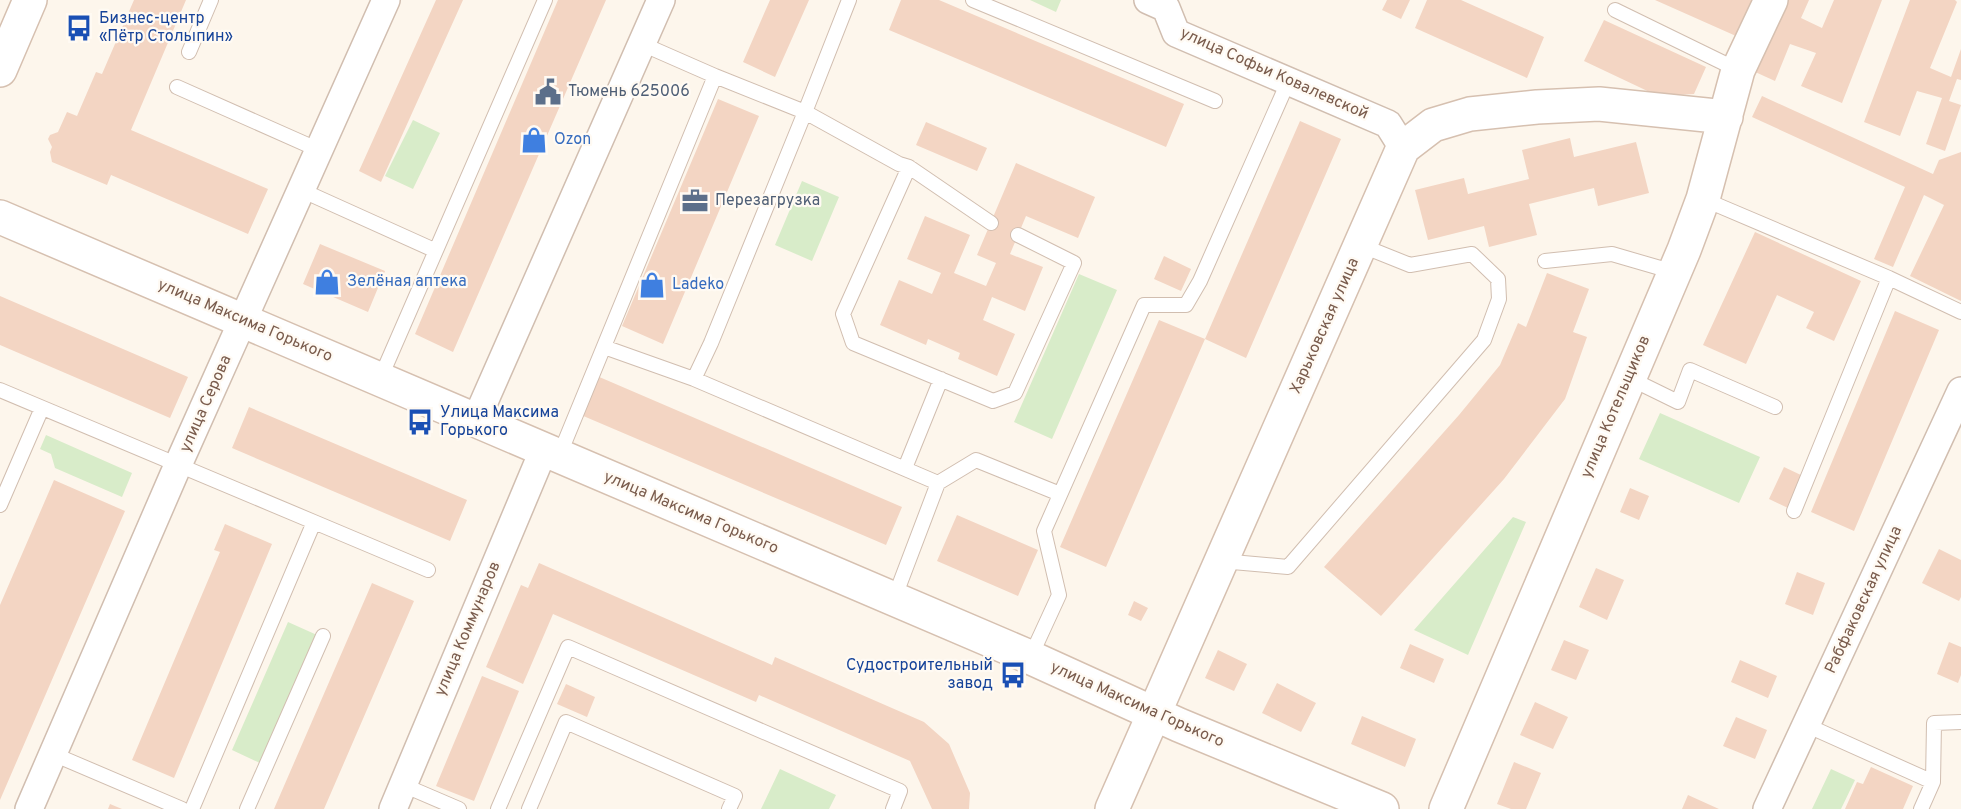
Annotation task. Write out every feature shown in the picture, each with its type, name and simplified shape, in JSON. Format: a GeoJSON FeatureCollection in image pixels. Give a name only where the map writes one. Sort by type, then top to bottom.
{"type":"FeatureCollection","features":[{"type":"Feature","properties":{"kind":"street"},"geometry":{"type":"LineString","coordinates":[[0,70],[30,0]]}},
{"type":"Feature","properties":{"kind":"street","name":"улица Серова"},"geometry":{"type":"LineString","coordinates":[[29,809],[178,465],[386,0]]}},
{"type":"Feature","properties":{"kind":"street"},"geometry":{"type":"LineString","coordinates":[[476,420],[661,0]]}},
{"type":"Feature","properties":{"kind":"street","name":"улица Софьи Ковалевской"},"geometry":{"type":"LineString","coordinates":[[1148,0],[1166,8],[1176,33],[1388,124],[1403,148]]}},
{"type":"Feature","properties":{"kind":"street","name":"улица Котельщиков"},"geometry":{"type":"LineString","coordinates":[[1446,809],[1674,272],[1703,198],[1738,70],[1771,0]]}},
{"type":"Feature","properties":{"kind":"street","name":"Харьковская улица"},"geometry":{"type":"LineString","coordinates":[[1112,809],[1403,148],[1433,125],[1470,114],[1537,107],[1599,104],[1726,117]]}},
{"type":"Feature","properties":{"kind":"street","name":"улица Максима Горького"},"geometry":{"type":"LineString","coordinates":[[0,217],[894,599],[1154,714],[1382,809]]}},
{"type":"Feature","properties":{"kind":"street","name":"Рабфаковская улица"},"geometry":{"type":"LineString","coordinates":[[1767,809],[1961,391]]}},
{"type":"Feature","properties":{"kind":"street","name":"улица Коммунаров"},"geometry":{"type":"LineString","coordinates":[[398,797],[552,453]]}},
{"type":"Feature","properties":{"kind":"lane"},"geometry":{"type":"LineString","coordinates":[[189,52],[211,0]]}},
{"type":"Feature","properties":{"kind":"lane"},"geometry":{"type":"LineString","coordinates":[[380,379],[545,0]]}},
{"type":"Feature","properties":{"kind":"lane"},"geometry":{"type":"LineString","coordinates":[[694,379],[711,343],[849,0]]}},
{"type":"Feature","properties":{"kind":"lane"},"geometry":{"type":"LineString","coordinates":[[973,0],[1215,102]]}},
{"type":"Feature","properties":{"kind":"lane"},"geometry":{"type":"LineString","coordinates":[[1615,10],[1738,70]]}},
{"type":"Feature","properties":{"kind":"lane"},"geometry":{"type":"LineString","coordinates":[[642,44],[805,112],[899,164],[909,167],[991,223]]}},
{"type":"Feature","properties":{"kind":"lane"},"geometry":{"type":"LineString","coordinates":[[552,453],[604,348],[715,76]]}},
{"type":"Feature","properties":{"kind":"lane"},"geometry":{"type":"LineString","coordinates":[[1030,658],[1059,594],[1044,531],[1144,305],[1186,306],[1200,281],[1288,82]]}},
{"type":"Feature","properties":{"kind":"lane"},"geometry":{"type":"LineString","coordinates":[[177,87],[319,150]]}},
{"type":"Feature","properties":{"kind":"lane"},"geometry":{"type":"LineString","coordinates":[[909,167],[843,314],[853,343],[993,401],[1015,393],[1074,263],[1018,235]]}},
{"type":"Feature","properties":{"kind":"lane"},"geometry":{"type":"LineString","coordinates":[[301,190],[435,250]]}},
{"type":"Feature","properties":{"kind":"lane"},"geometry":{"type":"LineString","coordinates":[[1703,198],[1889,278],[1961,312]]}},
{"type":"Feature","properties":{"kind":"lane"},"geometry":{"type":"LineString","coordinates":[[1221,561],[1288,567],[1484,340],[1498,299],[1498,279],[1472,254],[1410,265],[1360,245]]}},
{"type":"Feature","properties":{"kind":"lane"},"geometry":{"type":"LineString","coordinates":[[1545,261],[1612,254],[1674,272]]}},
{"type":"Feature","properties":{"kind":"lane"},"geometry":{"type":"LineString","coordinates":[[1794,511],[1889,278]]}},
{"type":"Feature","properties":{"kind":"lane"},"geometry":{"type":"LineString","coordinates":[[604,348],[694,379],[939,483]]}},
{"type":"Feature","properties":{"kind":"lane"},"geometry":{"type":"LineString","coordinates":[[1629,378],[1678,402],[1690,370],[1775,407]]}},
{"type":"Feature","properties":{"kind":"lane"},"geometry":{"type":"LineString","coordinates":[[905,468],[941,380]]}},
{"type":"Feature","properties":{"kind":"lane"},"geometry":{"type":"LineString","coordinates":[[0,390],[428,570]]}},
{"type":"Feature","properties":{"kind":"lane"},"geometry":{"type":"LineString","coordinates":[[0,505],[42,408]]}},
{"type":"Feature","properties":{"kind":"lane"},"geometry":{"type":"LineString","coordinates":[[894,599],[939,483],[976,460],[1060,494]]}},
{"type":"Feature","properties":{"kind":"lane"},"geometry":{"type":"LineString","coordinates":[[192,809],[314,522]]}},
{"type":"Feature","properties":{"kind":"lane"},"geometry":{"type":"LineString","coordinates":[[247,809],[323,636]]}},
{"type":"Feature","properties":{"kind":"lane"},"geometry":{"type":"LineString","coordinates":[[498,809],[568,647],[900,791],[892,809]]}},
{"type":"Feature","properties":{"kind":"lane"},"geometry":{"type":"LineString","coordinates":[[529,809],[566,722],[735,796],[729,809]]}},
{"type":"Feature","properties":{"kind":"lane"},"geometry":{"type":"LineString","coordinates":[[1921,809],[1933,782],[1934,723],[1961,722]]}},
{"type":"Feature","properties":{"kind":"lane"},"geometry":{"type":"LineString","coordinates":[[1806,725],[1933,782]]}},
{"type":"Feature","properties":{"kind":"lane"},"geometry":{"type":"LineString","coordinates":[[53,754],[182,809]]}},
{"type":"Feature","properties":{"kind":"lane"},"geometry":{"type":"LineString","coordinates":[[398,797],[459,809]]}},
{"type":"Feature","properties":{"kind":"green space"},"geometry":{"type":"Polygon","coordinates":[[[1030,0],[1061,0],[1056,12],[1030,0]]]}},
{"type":"Feature","properties":{"kind":"green space"},"geometry":{"type":"Polygon","coordinates":[[[413,120],[440,133],[413,189],[385,176],[413,120]]]}},
{"type":"Feature","properties":{"kind":"green space"},"geometry":{"type":"Polygon","coordinates":[[[802,181],[839,197],[812,261],[775,245],[802,181]]]}},
{"type":"Feature","properties":{"kind":"green space"},"geometry":{"type":"Polygon","coordinates":[[[1079,274],[1117,290],[1052,439],[1014,422],[1079,274]]]}},
{"type":"Feature","properties":{"kind":"green space"},"geometry":{"type":"Polygon","coordinates":[[[1660,413],[1760,457],[1739,503],[1639,459],[1660,413]]]}},
{"type":"Feature","properties":{"kind":"green space"},"geometry":{"type":"Polygon","coordinates":[[[46,435],[132,473],[122,497],[55,468],[51,454],[40,449],[46,435]]]}},
{"type":"Feature","properties":{"kind":"green space"},"geometry":{"type":"Polygon","coordinates":[[[1513,517],[1526,522],[1468,655],[1414,630],[1513,517]]]}},
{"type":"Feature","properties":{"kind":"green space"},"geometry":{"type":"Polygon","coordinates":[[[288,622],[317,635],[260,763],[232,750],[288,622]]]}},
{"type":"Feature","properties":{"kind":"green space"},"geometry":{"type":"Polygon","coordinates":[[[780,769],[836,795],[829,809],[761,809],[780,769]]]}},
{"type":"Feature","properties":{"kind":"green space"},"geometry":{"type":"Polygon","coordinates":[[[1831,769],[1855,780],[1841,809],[1812,809],[1831,769]]]}},
{"type":"Feature","properties":{"kind":"building"},"geometry":{"type":"Polygon","coordinates":[[[134,0],[186,0],[131,130],[268,189],[248,234],[111,175],[107,185],[52,162],[50,152],[52,147],[48,139],[50,135],[58,132],[67,112],[77,116],[96,72],[102,74],[134,0]]]}},
{"type":"Feature","properties":{"kind":"building"},"geometry":{"type":"Polygon","coordinates":[[[436,0],[463,0],[381,182],[359,171],[436,0]]]}},
{"type":"Feature","properties":{"kind":"building"},"geometry":{"type":"Polygon","coordinates":[[[558,0],[606,0],[453,352],[415,334],[558,0]]]}},
{"type":"Feature","properties":{"kind":"building"},"geometry":{"type":"Polygon","coordinates":[[[770,0],[809,0],[775,77],[743,62],[770,0]]]}},
{"type":"Feature","properties":{"kind":"building"},"geometry":{"type":"Polygon","coordinates":[[[901,0],[939,0],[1184,104],[1166,147],[889,30],[901,0]]]}},
{"type":"Feature","properties":{"kind":"building"},"geometry":{"type":"Polygon","coordinates":[[[1387,0],[1410,0],[1401,19],[1382,10],[1387,0]]]}},
{"type":"Feature","properties":{"kind":"building"},"geometry":{"type":"Polygon","coordinates":[[[1427,0],[1461,0],[1544,37],[1527,78],[1415,28],[1427,0]]]}},
{"type":"Feature","properties":{"kind":"building"},"geometry":{"type":"Polygon","coordinates":[[[1655,0],[1752,0],[1736,36],[1655,0]]]}},
{"type":"Feature","properties":{"kind":"building"},"geometry":{"type":"Polygon","coordinates":[[[1785,0],[1809,0],[1801,18],[1822,28],[1834,0],[1882,0],[1842,103],[1801,86],[1816,53],[1790,44],[1775,81],[1753,71],[1785,0]]]}},
{"type":"Feature","properties":{"kind":"building"},"geometry":{"type":"Polygon","coordinates":[[[1910,0],[1955,0],[1957,2],[1930,68],[1951,77],[1961,49],[1961,80],[1957,79],[1949,101],[1961,105],[1945,151],[1926,144],[1942,98],[1917,91],[1900,136],[1864,122],[1910,0]]]}},
{"type":"Feature","properties":{"kind":"building"},"geometry":{"type":"Polygon","coordinates":[[[1604,20],[1706,67],[1694,94],[1658,96],[1584,61],[1604,20]]]}},
{"type":"Feature","properties":{"kind":"building"},"geometry":{"type":"Polygon","coordinates":[[[1762,96],[1933,174],[1939,160],[1961,152],[1961,301],[1910,276],[1944,205],[1924,195],[1893,267],[1874,259],[1905,187],[1752,117],[1762,96]]]}},
{"type":"Feature","properties":{"kind":"building"},"geometry":{"type":"Polygon","coordinates":[[[718,99],[759,116],[663,344],[622,326],[718,99]]]}},
{"type":"Feature","properties":{"kind":"building"},"geometry":{"type":"Polygon","coordinates":[[[1300,121],[1341,139],[1246,358],[1205,339],[1300,121]]]}},
{"type":"Feature","properties":{"kind":"building"},"geometry":{"type":"Polygon","coordinates":[[[926,122],[987,148],[977,171],[916,145],[926,122]]]}},
{"type":"Feature","properties":{"kind":"building"},"geometry":{"type":"Polygon","coordinates":[[[1570,138],[1574,157],[1636,142],[1649,193],[1598,206],[1594,188],[1529,204],[1537,235],[1489,247],[1484,226],[1428,240],[1415,190],[1464,178],[1468,194],[1529,179],[1522,150],[1570,138]]]}},
{"type":"Feature","properties":{"kind":"building"},"geometry":{"type":"Polygon","coordinates":[[[1016,163],[1095,197],[1078,238],[1026,216],[1010,254],[1043,267],[1025,311],[992,297],[983,320],[1015,334],[997,376],[958,359],[960,353],[928,339],[926,345],[880,325],[899,280],[932,294],[941,273],[907,259],[925,216],[970,235],[954,273],[986,286],[996,263],[977,255],[1016,163]]]}},
{"type":"Feature","properties":{"kind":"building"},"geometry":{"type":"Polygon","coordinates":[[[1755,232],[1861,281],[1834,341],[1806,328],[1814,312],[1777,295],[1746,364],[1703,345],[1755,232]]]}},
{"type":"Feature","properties":{"kind":"building"},"geometry":{"type":"Polygon","coordinates":[[[320,244],[385,271],[368,312],[303,284],[320,244]]]}},
{"type":"Feature","properties":{"kind":"building"},"geometry":{"type":"Polygon","coordinates":[[[1164,256],[1191,269],[1181,291],[1154,279],[1164,256]]]}},
{"type":"Feature","properties":{"kind":"building"},"geometry":{"type":"Polygon","coordinates":[[[1547,273],[1589,289],[1573,332],[1587,337],[1565,399],[1504,479],[1381,616],[1324,567],[1459,415],[1500,365],[1518,323],[1526,327],[1547,273]]]}},
{"type":"Feature","properties":{"kind":"building"},"geometry":{"type":"Polygon","coordinates":[[[0,296],[188,377],[170,418],[0,345],[0,296]]]}},
{"type":"Feature","properties":{"kind":"building"},"geometry":{"type":"Polygon","coordinates":[[[1895,311],[1939,330],[1854,531],[1811,512],[1895,311]]]}},
{"type":"Feature","properties":{"kind":"building"},"geometry":{"type":"Polygon","coordinates":[[[1159,320],[1205,339],[1106,567],[1060,547],[1159,320]]]}},
{"type":"Feature","properties":{"kind":"building"},"geometry":{"type":"Polygon","coordinates":[[[597,376],[902,507],[886,545],[581,415],[597,376]]]}},
{"type":"Feature","properties":{"kind":"building"},"geometry":{"type":"Polygon","coordinates":[[[249,407],[467,500],[450,541],[232,448],[249,407]]]}},
{"type":"Feature","properties":{"kind":"building"},"geometry":{"type":"Polygon","coordinates":[[[1784,467],[1803,476],[1788,508],[1769,499],[1784,467]]]}},
{"type":"Feature","properties":{"kind":"building"},"geometry":{"type":"Polygon","coordinates":[[[54,480],[125,511],[0,800],[0,605],[54,480]]]}},
{"type":"Feature","properties":{"kind":"building"},"geometry":{"type":"Polygon","coordinates":[[[1630,488],[1649,496],[1639,520],[1620,512],[1630,488]]]}},
{"type":"Feature","properties":{"kind":"building"},"geometry":{"type":"Polygon","coordinates":[[[957,515],[1038,550],[1018,596],[937,561],[957,515]]]}},
{"type":"Feature","properties":{"kind":"building"},"geometry":{"type":"Polygon","coordinates":[[[225,524],[272,544],[174,778],[132,760],[220,552],[214,550],[225,524]]]}},
{"type":"Feature","properties":{"kind":"building"},"geometry":{"type":"Polygon","coordinates":[[[1939,549],[1961,560],[1961,597],[1959,601],[1922,583],[1939,549]]]}},
{"type":"Feature","properties":{"kind":"building"},"geometry":{"type":"Polygon","coordinates":[[[539,563],[772,665],[775,657],[924,722],[949,744],[970,793],[969,809],[932,809],[910,761],[759,695],[756,702],[553,614],[523,684],[486,667],[521,585],[528,588],[539,563]]]}},
{"type":"Feature","properties":{"kind":"building"},"geometry":{"type":"Polygon","coordinates":[[[1596,568],[1624,580],[1607,620],[1579,607],[1596,568]]]}},
{"type":"Feature","properties":{"kind":"building"},"geometry":{"type":"Polygon","coordinates":[[[1797,572],[1825,583],[1813,615],[1785,604],[1797,572]]]}},
{"type":"Feature","properties":{"kind":"building"},"geometry":{"type":"Polygon","coordinates":[[[372,583],[414,601],[324,809],[274,809],[372,583]]]}},
{"type":"Feature","properties":{"kind":"building"},"geometry":{"type":"Polygon","coordinates":[[[1134,601],[1148,608],[1141,621],[1128,615],[1134,601]]]}},
{"type":"Feature","properties":{"kind":"building"},"geometry":{"type":"Polygon","coordinates":[[[1564,640],[1589,650],[1576,680],[1551,670],[1564,640]]]}},
{"type":"Feature","properties":{"kind":"building"},"geometry":{"type":"Polygon","coordinates":[[[1949,642],[1961,647],[1961,675],[1958,683],[1937,674],[1949,642]]]}},
{"type":"Feature","properties":{"kind":"building"},"geometry":{"type":"Polygon","coordinates":[[[1410,644],[1444,659],[1434,683],[1400,668],[1410,644]]]}},
{"type":"Feature","properties":{"kind":"building"},"geometry":{"type":"Polygon","coordinates":[[[1218,650],[1247,664],[1234,691],[1205,678],[1218,650]]]}},
{"type":"Feature","properties":{"kind":"building"},"geometry":{"type":"Polygon","coordinates":[[[1740,660],[1777,676],[1768,698],[1731,682],[1740,660]]]}},
{"type":"Feature","properties":{"kind":"building"},"geometry":{"type":"Polygon","coordinates":[[[482,676],[519,691],[474,801],[436,786],[482,676]]]}},
{"type":"Feature","properties":{"kind":"building"},"geometry":{"type":"Polygon","coordinates":[[[1277,683],[1316,703],[1301,732],[1262,713],[1277,683]]]}},
{"type":"Feature","properties":{"kind":"building"},"geometry":{"type":"Polygon","coordinates":[[[566,684],[595,697],[587,717],[557,704],[566,684]]]}},
{"type":"Feature","properties":{"kind":"building"},"geometry":{"type":"Polygon","coordinates":[[[1535,702],[1568,717],[1553,749],[1520,735],[1535,702]]]}},
{"type":"Feature","properties":{"kind":"building"},"geometry":{"type":"Polygon","coordinates":[[[1362,716],[1416,739],[1405,767],[1351,744],[1362,716]]]}},
{"type":"Feature","properties":{"kind":"building"},"geometry":{"type":"Polygon","coordinates":[[[1736,717],[1767,730],[1755,759],[1723,746],[1736,717]]]}},
{"type":"Feature","properties":{"kind":"building"},"geometry":{"type":"Polygon","coordinates":[[[1514,762],[1541,773],[1526,809],[1511,809],[1497,804],[1514,762]]]}},
{"type":"Feature","properties":{"kind":"building"},"geometry":{"type":"Polygon","coordinates":[[[1871,767],[1913,786],[1903,809],[1845,809],[1857,782],[1863,784],[1871,767]]]}},
{"type":"Feature","properties":{"kind":"building"},"geometry":{"type":"Polygon","coordinates":[[[1688,795],[1719,809],[1682,809],[1688,795]]]}},
{"type":"Feature","properties":{"kind":"building"},"geometry":{"type":"Polygon","coordinates":[[[110,804],[122,809],[108,809],[110,804]]]}},
{"type":"Feature","properties":{"kind":"place","name":"Бизнес-центр «Пётр Столыпин»"},"geometry":{"type":"Point","coordinates":[79,28]}},
{"type":"Feature","properties":{"kind":"place","name":"Тюмень 625006"},"geometry":{"type":"Point","coordinates":[548,92]}},
{"type":"Feature","properties":{"kind":"place","name":"Ozon"},"geometry":{"type":"Point","coordinates":[534,140]}},
{"type":"Feature","properties":{"kind":"place","name":"Перезагрузка"},"geometry":{"type":"Point","coordinates":[695,201]}},
{"type":"Feature","properties":{"kind":"place","name":"Зелёная аптека"},"geometry":{"type":"Point","coordinates":[327,282]}},
{"type":"Feature","properties":{"kind":"place","name":"Ladeko"},"geometry":{"type":"Point","coordinates":[652,285]}},
{"type":"Feature","properties":{"kind":"place","name":"Улица Максима Горького"},"geometry":{"type":"Point","coordinates":[420,422]}},
{"type":"Feature","properties":{"kind":"place","name":"Судостроительный завод"},"geometry":{"type":"Point","coordinates":[1013,675]}}]}
